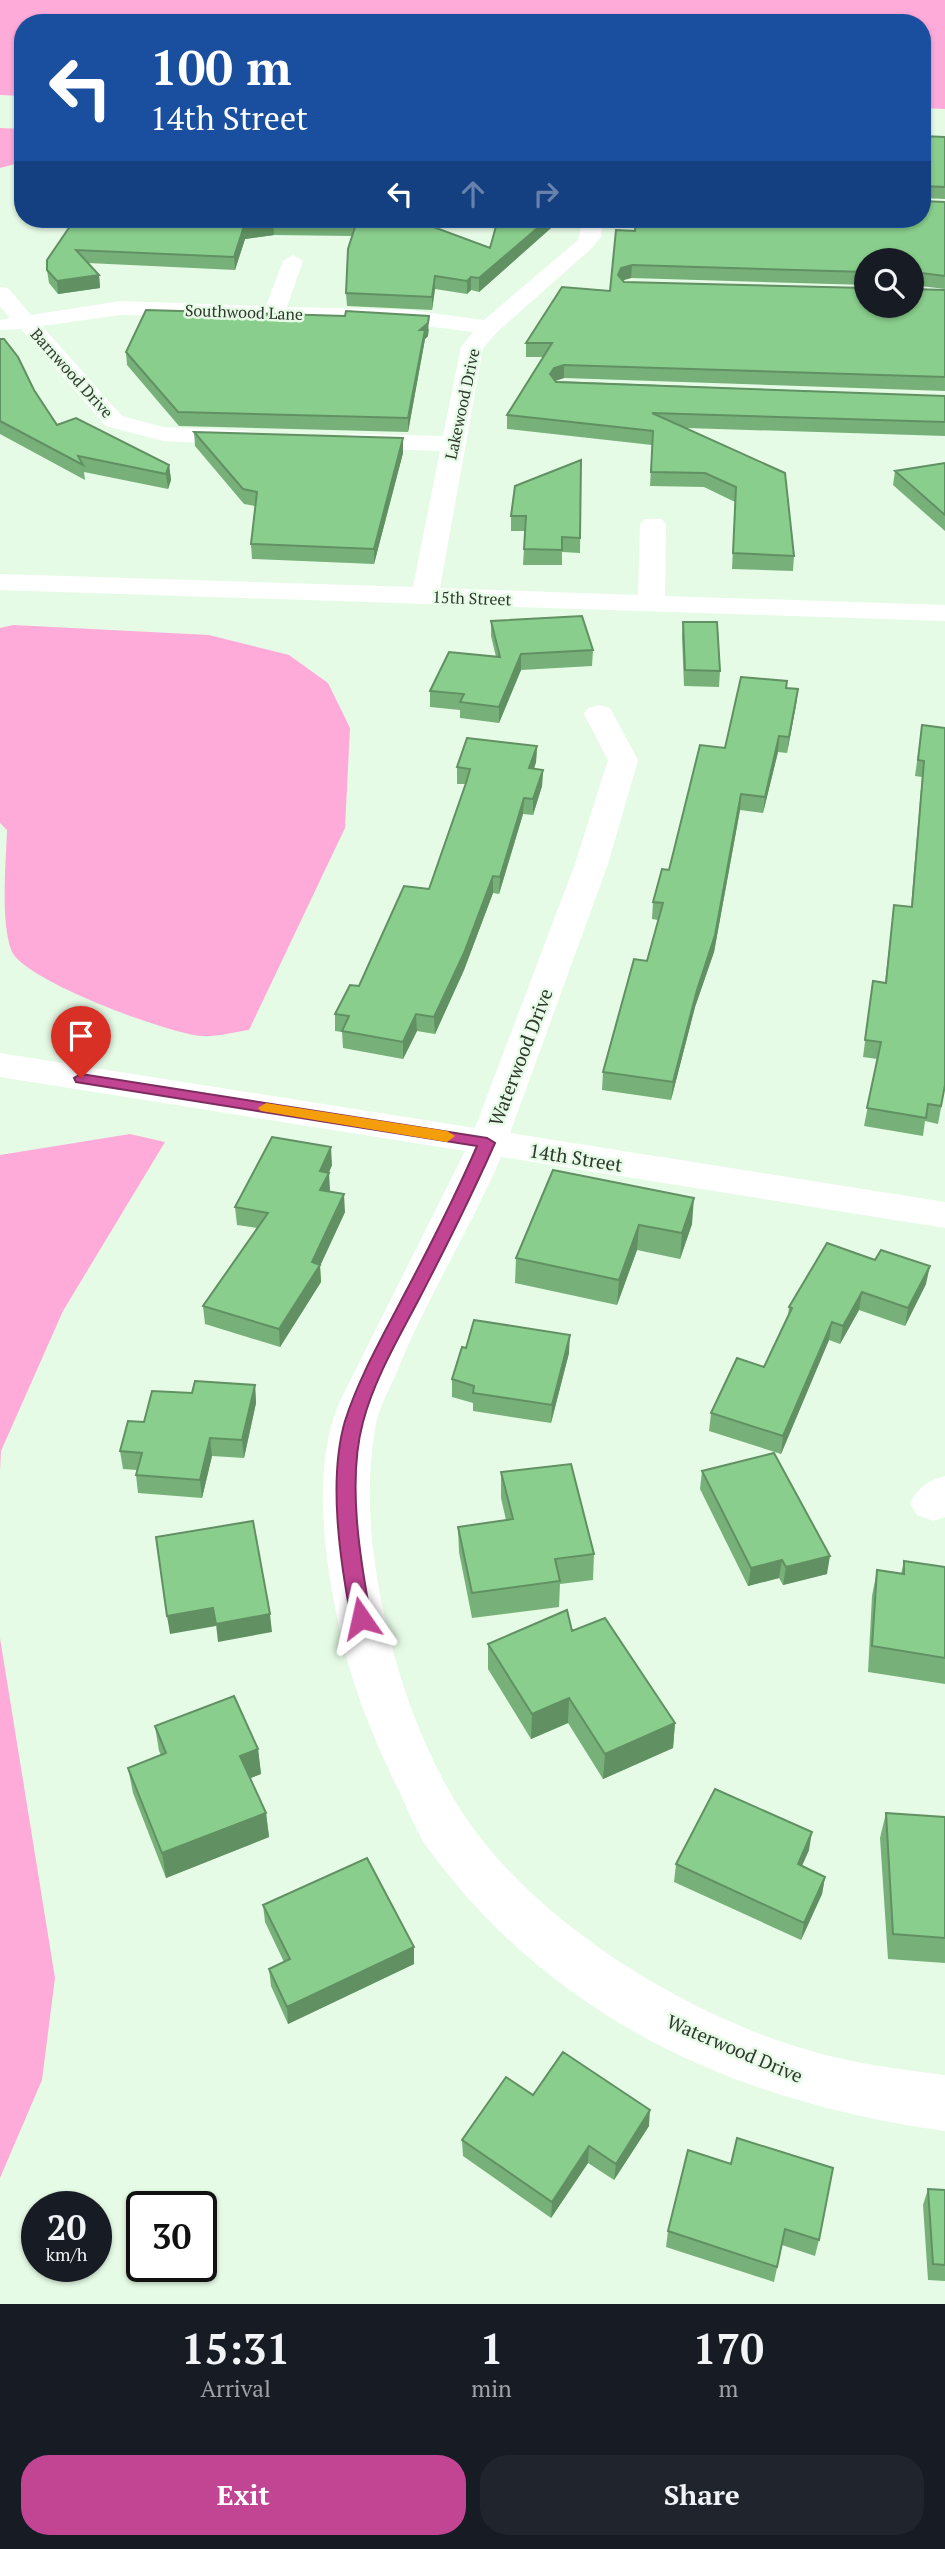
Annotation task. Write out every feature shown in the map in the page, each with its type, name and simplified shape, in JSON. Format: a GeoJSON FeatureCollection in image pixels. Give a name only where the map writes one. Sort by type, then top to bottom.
{"type":"FeatureCollection","features":[{"type":"Feature","properties":{"kind":"street","name":"Lakewood Drive"},"geometry":{"type":"LineString","coordinates":[[425,597],[472,347],[489,327],[585,244],[591,237],[592,228]]}},
{"type":"Feature","properties":{"kind":"street"},"geometry":{"type":"LineString","coordinates":[[274,313],[293,261]]}},
{"type":"Feature","properties":{"kind":"street","name":"Barnwood Drive"},"geometry":{"type":"LineString","coordinates":[[0,293],[114,421],[131,429],[163,435],[273,439]]}},
{"type":"Feature","properties":{"kind":"street","name":"Southwood Lane"},"geometry":{"type":"LineString","coordinates":[[0,326],[121,309],[436,319],[489,327]]}},
{"type":"Feature","properties":{"kind":"street"},"geometry":{"type":"LineString","coordinates":[[328,440],[453,444]]}},
{"type":"Feature","properties":{"kind":"street"},"geometry":{"type":"LineString","coordinates":[[651,603],[653,526]]}},
{"type":"Feature","properties":{"kind":"street","name":"15th Street"},"geometry":{"type":"LineString","coordinates":[[0,582],[945,613]]}},
{"type":"Feature","properties":{"kind":"street","name":"Waterwood Drive"},"geometry":{"type":"LineString","coordinates":[[599,714],[623,760],[610,812],[506,1098],[459,1207],[382,1353],[354,1423],[347,1476],[351,1564],[366,1645],[392,1730],[446,1831],[496,1894],[546,1940],[607,1985],[681,2028],[798,2078],[891,2099],[945,2103]]}},
{"type":"Feature","properties":{"kind":"street","name":"14th Street"},"geometry":{"type":"LineString","coordinates":[[0,1065],[945,1215]]}},
{"type":"Feature","properties":{"kind":"shaded area"},"geometry":{"type":"Polygon","coordinates":[[[0,0],[945,0],[945,109],[931,108],[931,14],[14,14],[14,96],[0,95],[0,0]]]}},
{"type":"Feature","properties":{"kind":"shaded area"},"geometry":{"type":"Polygon","coordinates":[[[0,128],[14,129],[14,164],[0,168],[0,128]]]}},
{"type":"Feature","properties":{"kind":"shaded area"},"geometry":{"type":"Polygon","coordinates":[[[13,625],[209,635],[289,655],[328,683],[350,728],[345,828],[249,1030],[201,1036],[159,1026],[70,991],[23,964],[12,952],[5,909],[7,830],[0,823],[0,628],[13,625]]]}},
{"type":"Feature","properties":{"kind":"shaded area"},"geometry":{"type":"Polygon","coordinates":[[[130,1134],[165,1142],[63,1311],[1,1451],[0,1471],[0,1155],[130,1134]]]}},
{"type":"Feature","properties":{"kind":"shaded area"},"geometry":{"type":"Polygon","coordinates":[[[0,1638],[55,1978],[42,2080],[0,2178],[0,1638]]]}},
{"type":"Feature","properties":{"kind":"building"},"geometry":{"type":"Polygon","coordinates":[[[931,136],[945,137],[945,187],[931,186],[931,136]]]}},
{"type":"Feature","properties":{"kind":"building"},"geometry":{"type":"Polygon","coordinates":[[[931,201],[945,202],[945,276],[924,273],[924,248],[854,248],[854,272],[632,265],[621,268],[618,275],[624,282],[854,288],[854,318],[924,318],[924,289],[945,290],[945,377],[564,365],[554,368],[550,374],[556,382],[945,396],[945,422],[652,413],[785,473],[794,556],[733,553],[736,487],[705,473],[651,472],[653,431],[507,415],[552,343],[526,343],[562,287],[610,291],[616,230],[931,228],[931,201]]]}},
{"type":"Feature","properties":{"kind":"building"},"geometry":{"type":"Polygon","coordinates":[[[69,228],[243,228],[234,257],[76,250],[99,275],[57,281],[47,270],[47,260],[69,228]]]}},
{"type":"Feature","properties":{"kind":"building"},"geometry":{"type":"Polygon","coordinates":[[[355,228],[436,228],[490,248],[496,228],[537,228],[479,278],[471,277],[467,281],[435,276],[432,297],[346,293],[348,249],[355,228]]]}},
{"type":"Feature","properties":{"kind":"building"},"geometry":{"type":"Polygon","coordinates":[[[146,310],[345,316],[346,311],[429,316],[428,323],[420,330],[425,330],[408,418],[178,412],[126,352],[146,310]]]}},
{"type":"Feature","properties":{"kind":"building"},"geometry":{"type":"Polygon","coordinates":[[[0,339],[4,339],[18,357],[34,390],[57,425],[76,418],[169,465],[166,474],[78,456],[83,465],[0,421],[0,339]]]}},
{"type":"Feature","properties":{"kind":"building"},"geometry":{"type":"Polygon","coordinates":[[[194,432],[403,438],[374,549],[251,544],[257,492],[243,489],[194,432]]]}},
{"type":"Feature","properties":{"kind":"building"},"geometry":{"type":"Polygon","coordinates":[[[581,460],[580,538],[562,537],[562,550],[524,549],[526,516],[511,516],[515,486],[581,460]]]}},
{"type":"Feature","properties":{"kind":"building"},"geometry":{"type":"Polygon","coordinates":[[[945,463],[945,515],[895,471],[945,463]]]}},
{"type":"Feature","properties":{"kind":"building"},"geometry":{"type":"Polygon","coordinates":[[[582,616],[593,650],[521,654],[499,707],[460,702],[464,694],[430,691],[449,652],[500,657],[491,621],[582,616]]]}},
{"type":"Feature","properties":{"kind":"building"},"geometry":{"type":"Polygon","coordinates":[[[683,622],[717,622],[720,671],[685,670],[683,622]]]}},
{"type":"Feature","properties":{"kind":"building"},"geometry":{"type":"Polygon","coordinates":[[[741,677],[787,681],[786,688],[798,689],[789,737],[779,736],[765,797],[741,794],[715,935],[697,990],[673,1082],[603,1072],[634,959],[647,961],[663,903],[653,902],[662,869],[669,870],[700,745],[725,748],[741,677]]]}},
{"type":"Feature","properties":{"kind":"building"},"geometry":{"type":"Polygon","coordinates":[[[922,725],[945,728],[945,1085],[941,1106],[928,1104],[926,1118],[867,1108],[881,1042],[865,1040],[873,981],[886,983],[894,905],[912,907],[924,761],[918,760],[922,725]]]}},
{"type":"Feature","properties":{"kind":"building"},"geometry":{"type":"Polygon","coordinates":[[[467,738],[537,746],[529,768],[543,770],[533,799],[524,798],[500,877],[493,876],[464,953],[434,1017],[416,1014],[403,1042],[342,1031],[349,1016],[335,1014],[350,985],[359,986],[404,886],[429,889],[470,769],[457,767],[467,738]]]}},
{"type":"Feature","properties":{"kind":"building"},"geometry":{"type":"Polygon","coordinates":[[[272,1137],[331,1147],[320,1171],[329,1173],[320,1190],[344,1194],[312,1262],[320,1265],[279,1329],[203,1306],[268,1213],[235,1207],[272,1137]]]}},
{"type":"Feature","properties":{"kind":"building"},"geometry":{"type":"Polygon","coordinates":[[[553,1170],[694,1198],[682,1233],[639,1225],[619,1280],[516,1258],[553,1170]]]}},
{"type":"Feature","properties":{"kind":"building"},"geometry":{"type":"Polygon","coordinates":[[[827,1243],[875,1260],[881,1250],[930,1266],[908,1308],[862,1292],[843,1326],[832,1322],[783,1436],[711,1413],[737,1358],[764,1367],[792,1308],[789,1307],[827,1243]]]}},
{"type":"Feature","properties":{"kind":"building"},"geometry":{"type":"Polygon","coordinates":[[[474,1320],[570,1335],[552,1405],[473,1393],[474,1386],[452,1379],[462,1347],[466,1348],[474,1320]]]}},
{"type":"Feature","properties":{"kind":"building"},"geometry":{"type":"Polygon","coordinates":[[[195,1381],[255,1385],[242,1440],[210,1438],[200,1480],[136,1475],[142,1453],[120,1451],[128,1421],[144,1422],[152,1391],[192,1393],[195,1381]]]}},
{"type":"Feature","properties":{"kind":"building"},"geometry":{"type":"Polygon","coordinates":[[[774,1453],[830,1556],[786,1567],[782,1560],[751,1568],[702,1471],[774,1453]]]}},
{"type":"Feature","properties":{"kind":"building"},"geometry":{"type":"Polygon","coordinates":[[[571,1464],[594,1554],[555,1559],[560,1581],[472,1593],[458,1527],[513,1519],[501,1472],[571,1464]]]}},
{"type":"Feature","properties":{"kind":"building"},"geometry":{"type":"Polygon","coordinates":[[[253,1521],[270,1614],[216,1624],[213,1608],[167,1616],[156,1537],[253,1521]]]}},
{"type":"Feature","properties":{"kind":"building"},"geometry":{"type":"Polygon","coordinates":[[[904,1561],[945,1567],[945,1658],[872,1646],[877,1570],[904,1574],[904,1561]]]}},
{"type":"Feature","properties":{"kind":"building"},"geometry":{"type":"Polygon","coordinates":[[[567,1610],[572,1631],[605,1618],[675,1723],[605,1754],[569,1698],[532,1714],[488,1644],[567,1610]]]}},
{"type":"Feature","properties":{"kind":"building"},"geometry":{"type":"Polygon","coordinates":[[[234,1696],[258,1749],[240,1756],[266,1813],[162,1853],[128,1768],[166,1753],[155,1726],[234,1696]]]}},
{"type":"Feature","properties":{"kind":"building"},"geometry":{"type":"Polygon","coordinates":[[[715,1789],[812,1832],[798,1864],[825,1877],[804,1923],[676,1864],[715,1789]]]}},
{"type":"Feature","properties":{"kind":"building"},"geometry":{"type":"Polygon","coordinates":[[[886,1813],[945,1817],[945,1938],[893,1934],[886,1813]]]}},
{"type":"Feature","properties":{"kind":"building"},"geometry":{"type":"Polygon","coordinates":[[[367,1858],[414,1947],[287,2007],[269,1969],[290,1959],[263,1905],[367,1858]]]}},
{"type":"Feature","properties":{"kind":"building"},"geometry":{"type":"Polygon","coordinates":[[[563,2052],[650,2110],[616,2164],[589,2146],[552,2202],[462,2140],[506,2077],[533,2095],[563,2052]]]}},
{"type":"Feature","properties":{"kind":"building"},"geometry":{"type":"Polygon","coordinates":[[[737,2138],[833,2168],[819,2240],[785,2229],[777,2267],[668,2231],[688,2150],[731,2164],[737,2138]]]}},
{"type":"Feature","properties":{"kind":"building"},"geometry":{"type":"Polygon","coordinates":[[[928,2189],[945,2190],[945,2265],[933,2264],[928,2189]]]}},
{"type":"Feature","properties":{"kind":"slow traffic"},"geometry":{"type":"LineString","coordinates":[[266,1108],[447,1136]]}},
{"type":"Feature","properties":{"kind":"route"},"geometry":{"type":"LineString","coordinates":[[81,1078],[487,1143],[459,1207],[382,1353],[354,1423],[347,1476],[351,1564],[361,1618]]}}]}
